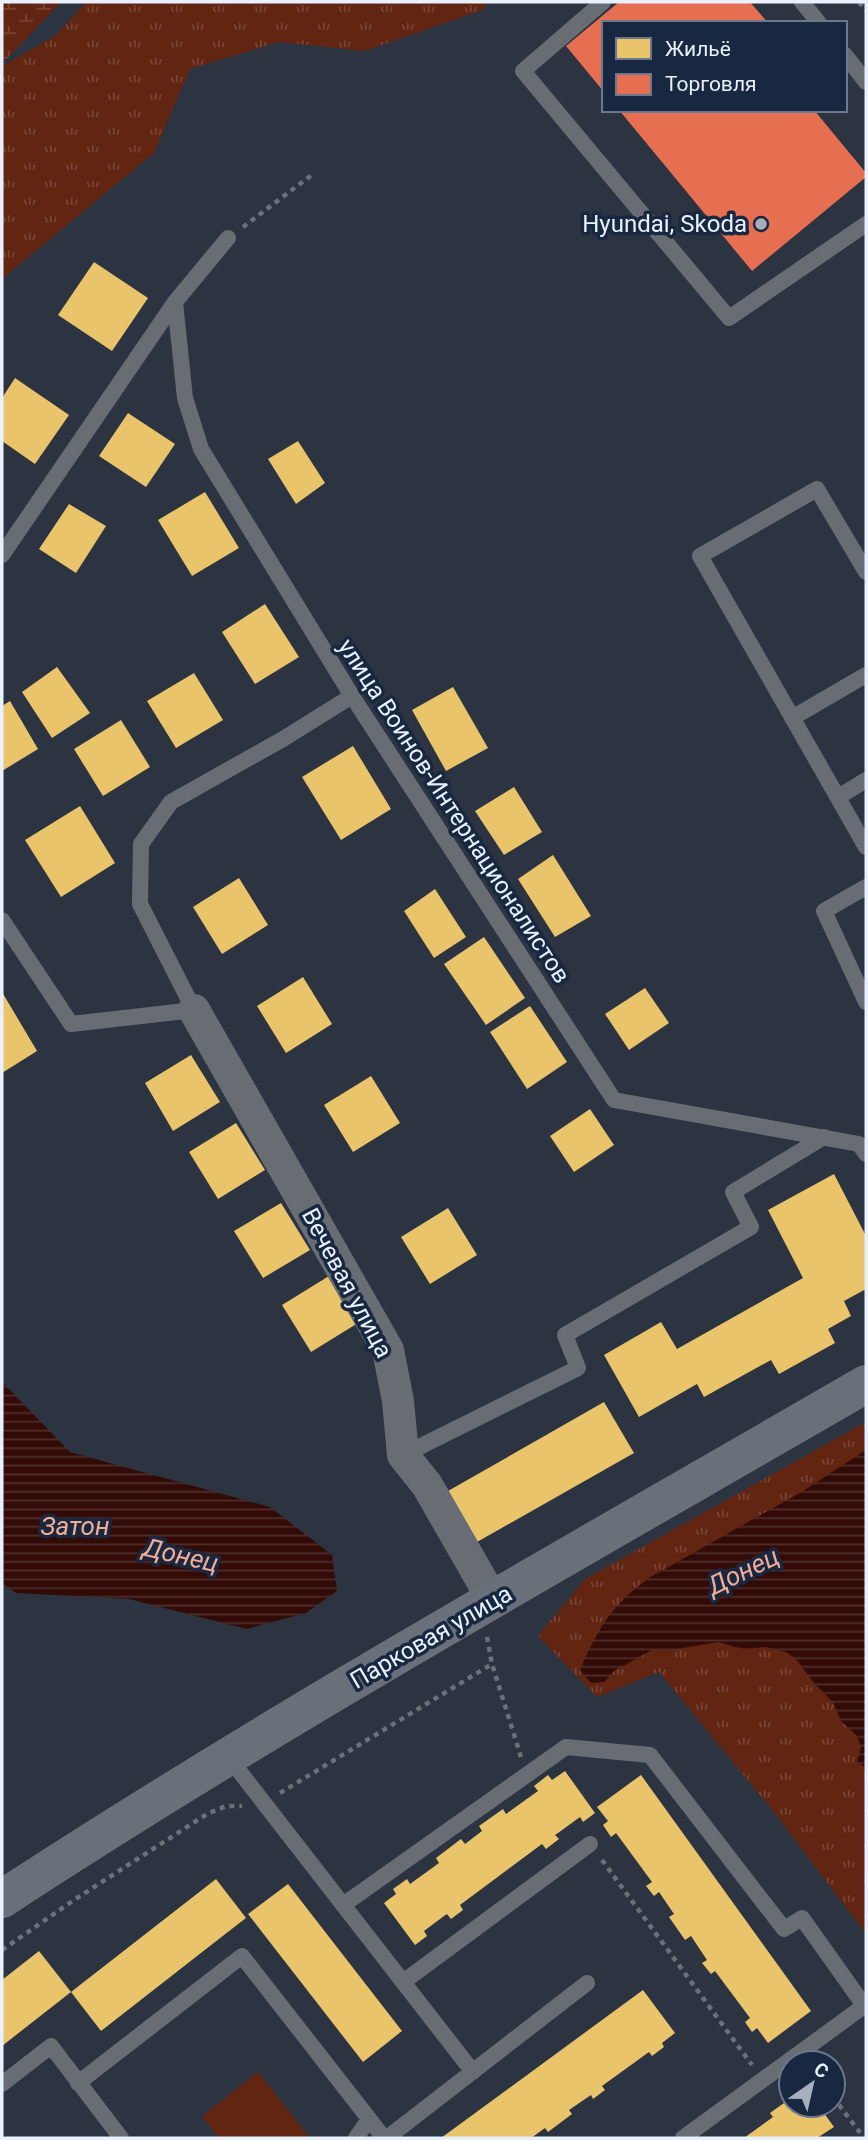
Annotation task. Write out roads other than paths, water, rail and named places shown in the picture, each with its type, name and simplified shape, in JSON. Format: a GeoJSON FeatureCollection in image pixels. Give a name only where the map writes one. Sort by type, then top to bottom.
{"type":"FeatureCollection","features":[{"type":"Feature","properties":{"kind":"street","name":"Вечевая улица"},"geometry":{"type":"LineString","coordinates":[[194,1010],[388,1350],[398,1401],[403,1455]]}},
{"type":"Feature","properties":{"kind":"street","name":"Парковая улица"},"geometry":{"type":"LineString","coordinates":[[2,1899],[108,1829],[485,1605],[866,1384]]}},
{"type":"Feature","properties":{"kind":"street"},"geometry":{"type":"LineString","coordinates":[[403,1455],[427,1485],[485,1605]]}},
{"type":"Feature","properties":{"kind":"lane"},"geometry":{"type":"LineString","coordinates":[[603,2],[523,71],[729,318],[866,224]]}},
{"type":"Feature","properties":{"kind":"lane"},"geometry":{"type":"LineString","coordinates":[[802,2],[817,21]]}},
{"type":"Feature","properties":{"kind":"lane"},"geometry":{"type":"LineString","coordinates":[[847,58],[866,82]]}},
{"type":"Feature","properties":{"kind":"lane"},"geometry":{"type":"LineString","coordinates":[[2,555],[175,302],[228,238]]}},
{"type":"Feature","properties":{"kind":"lane","name":"улица Воинов-Интернационалистов"},"geometry":{"type":"LineString","coordinates":[[175,302],[185,398],[201,449],[352,696],[614,1100],[859,1144],[866,1154]]}},
{"type":"Feature","properties":{"kind":"lane"},"geometry":{"type":"LineString","coordinates":[[866,572],[817,489],[700,556],[866,847]]}},
{"type":"Feature","properties":{"kind":"lane"},"geometry":{"type":"LineString","coordinates":[[792,718],[866,675]]}},
{"type":"Feature","properties":{"kind":"lane"},"geometry":{"type":"LineString","coordinates":[[2,920],[71,1024],[194,1010],[140,904],[141,844],[171,802],[283,739],[352,696]]}},
{"type":"Feature","properties":{"kind":"lane"},"geometry":{"type":"LineString","coordinates":[[838,797],[866,780]]}},
{"type":"Feature","properties":{"kind":"lane"},"geometry":{"type":"LineString","coordinates":[[866,887],[824,911],[866,1002]]}},
{"type":"Feature","properties":{"kind":"lane"},"geometry":{"type":"LineString","coordinates":[[403,1455],[579,1368],[565,1335],[751,1227],[733,1192],[824,1137]]}},
{"type":"Feature","properties":{"kind":"lane"},"geometry":{"type":"LineString","coordinates":[[343,1905],[566,1747],[650,1755],[784,1929],[802,1918],[865,2007],[683,2138]]}},
{"type":"Feature","properties":{"kind":"lane"},"geometry":{"type":"LineString","coordinates":[[229,1758],[473,2072]]}},
{"type":"Feature","properties":{"kind":"lane"},"geometry":{"type":"LineString","coordinates":[[403,1982],[590,1844]]}},
{"type":"Feature","properties":{"kind":"lane"},"geometry":{"type":"LineString","coordinates":[[78,2082],[242,1956],[385,2138],[587,1983]]}},
{"type":"Feature","properties":{"kind":"lane"},"geometry":{"type":"LineString","coordinates":[[2,2084],[51,2046],[121,2138]]}},
{"type":"Feature","properties":{"kind":"lane"},"geometry":{"type":"LineString","coordinates":[[356,2138],[369,2119]]}},
{"type":"Feature","properties":{"kind":"water","name":"Затон"},"geometry":{"type":"Polygon","coordinates":[[[2,1382],[70,1452],[270,1507],[332,1555],[337,1591],[306,1613],[247,1629],[129,1599],[16,1593],[2,1583],[2,1382]]]}},
{"type":"Feature","properties":{"kind":"water","name":"Донец"},"geometry":{"type":"Polygon","coordinates":[[[866,1450],[866,1768],[857,1762],[861,1747],[857,1736],[841,1721],[833,1702],[796,1659],[786,1652],[766,1647],[743,1649],[718,1642],[672,1650],[652,1650],[614,1671],[604,1682],[591,1683],[580,1670],[607,1618],[649,1578],[803,1491],[866,1450]]]}},
{"type":"Feature","properties":{"kind":"place","name":"Hyundai, Skoda"},"geometry":{"type":"Point","coordinates":[761,224]}}]}
